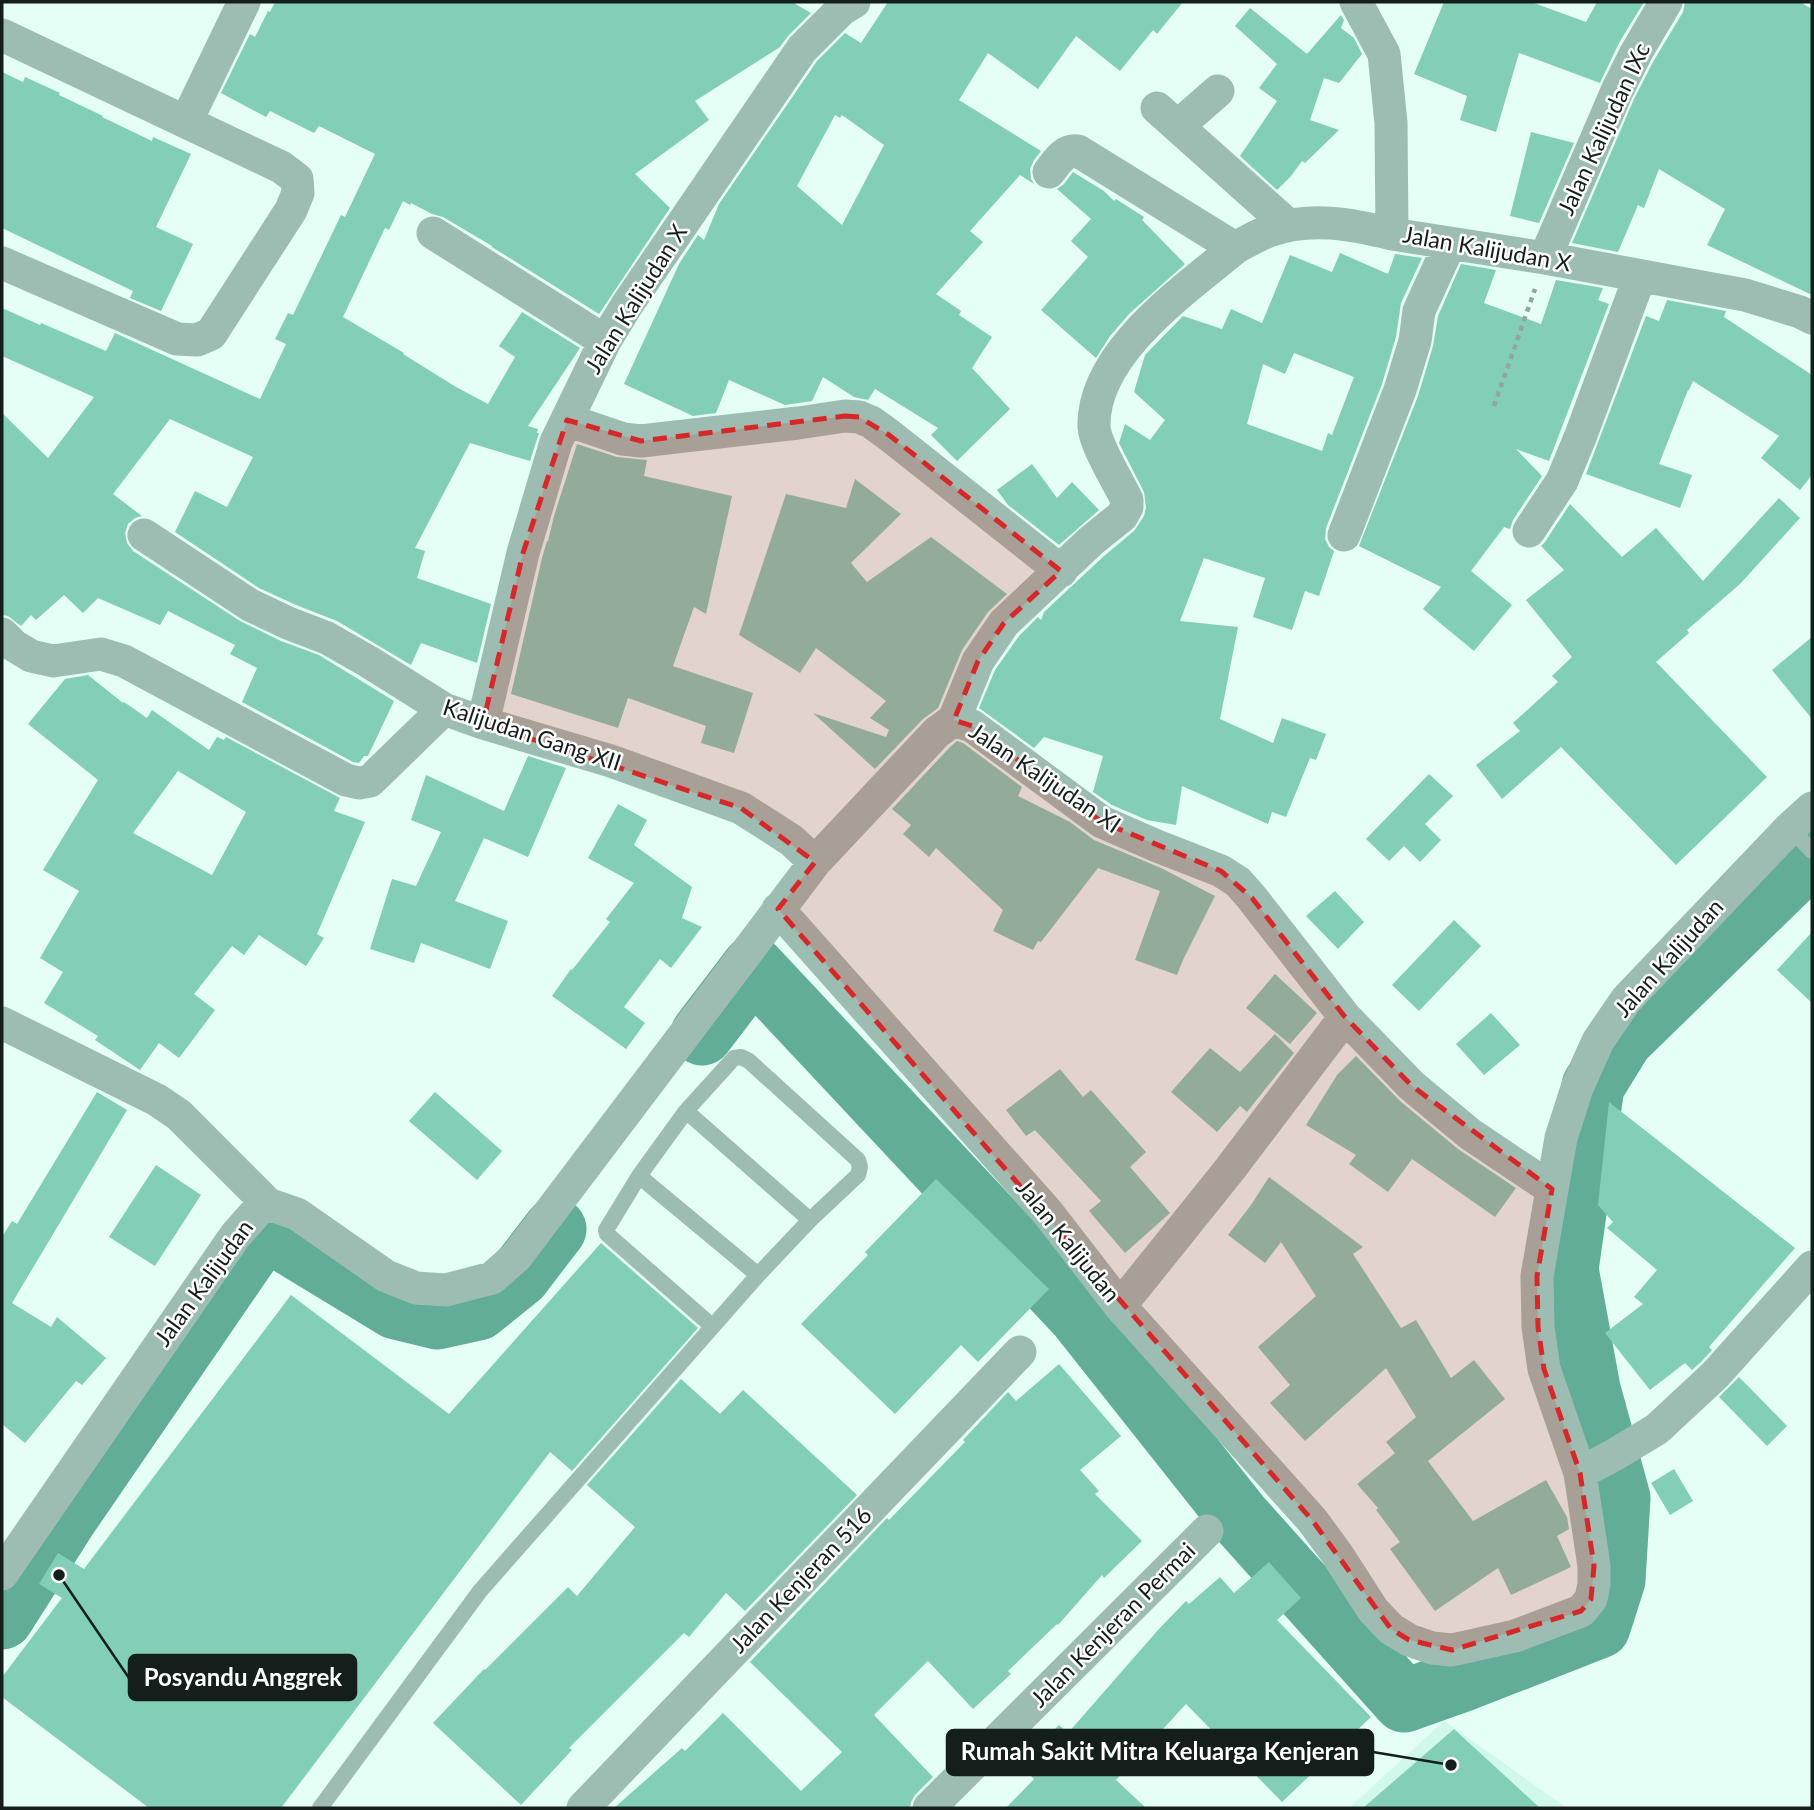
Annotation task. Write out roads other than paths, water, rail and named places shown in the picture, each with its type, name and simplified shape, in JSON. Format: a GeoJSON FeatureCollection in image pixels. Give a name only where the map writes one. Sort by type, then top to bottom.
{"type":"FeatureCollection","features":[{"type":"Feature","properties":{"kind":"street"},"geometry":{"type":"LineString","coordinates":[[186,122],[244,2]]}},
{"type":"Feature","properties":{"kind":"street","name":"Jalan Kalijudan X"},"geometry":{"type":"LineString","coordinates":[[483,723],[523,553],[556,442],[605,341],[802,49],[841,10],[854,2]]}},
{"type":"Feature","properties":{"kind":"street","name":"Jalan Kalijudan X"},"geometry":{"type":"LineString","coordinates":[[1356,2],[1384,54],[1391,123],[1392,234],[1545,258],[1745,295],[1811,314]]}},
{"type":"Feature","properties":{"kind":"street","name":"Jalan Kalijudan IXc"},"geometry":{"type":"LineString","coordinates":[[1545,258],[1617,92],[1666,2]]}},
{"type":"Feature","properties":{"kind":"street"},"geometry":{"type":"LineString","coordinates":[[2,35],[281,167],[297,179],[298,193],[291,210],[211,334],[198,340],[177,339],[2,263]]}},
{"type":"Feature","properties":{"kind":"street"},"geometry":{"type":"LineString","coordinates":[[1218,91],[1167,117],[1288,225]]}},
{"type":"Feature","properties":{"kind":"street"},"geometry":{"type":"LineString","coordinates":[[1049,172],[1066,152],[1078,151],[1236,248]]}},
{"type":"Feature","properties":{"kind":"street"},"geometry":{"type":"LineString","coordinates":[[954,720],[978,661],[1004,623],[1091,541],[1122,516],[1127,508],[1127,500],[1094,429],[1098,396],[1112,367],[1151,318],[1236,248],[1266,232],[1288,225],[1316,222],[1340,223],[1392,234]]}},
{"type":"Feature","properties":{"kind":"street"},"geometry":{"type":"LineString","coordinates":[[433,233],[605,341]]}},
{"type":"Feature","properties":{"kind":"street"},"geometry":{"type":"LineString","coordinates":[[1343,535],[1400,390],[1415,341],[1419,311],[1450,243]]}},
{"type":"Feature","properties":{"kind":"street"},"geometry":{"type":"LineString","coordinates":[[1529,531],[1562,481],[1640,276]]}},
{"type":"Feature","properties":{"kind":"street"},"geometry":{"type":"LineString","coordinates":[[567,420],[610,435],[640,441],[845,415],[859,417],[889,435],[1061,570]]}},
{"type":"Feature","properties":{"kind":"street","name":"Kalijudan Gang XII"},"geometry":{"type":"LineString","coordinates":[[144,535],[250,605],[327,638],[444,709],[611,761],[741,808],[791,840],[815,862]]}},
{"type":"Feature","properties":{"kind":"street"},"geometry":{"type":"LineString","coordinates":[[2,634],[13,645],[31,656],[53,661],[101,654],[124,661],[346,780],[359,783],[370,781],[444,709]]}},
{"type":"Feature","properties":{"kind":"street","name":"Jalan Kalijudan XI"},"geometry":{"type":"LineString","coordinates":[[778,909],[815,862],[937,732],[954,720],[972,726],[1102,822],[1221,871],[1238,882],[1345,1017],[1412,1086],[1471,1133],[1552,1189]]}},
{"type":"Feature","properties":{"kind":"street","name":"Jalan Kalijudan"},"geometry":{"type":"LineString","coordinates":[[6,1558],[234,1236],[258,1210],[268,1204],[297,1213],[386,1276],[416,1288],[446,1290],[492,1278],[516,1256],[778,909],[1048,1213],[1120,1306],[1312,1520],[1373,1610],[1391,1629],[1409,1640],[1432,1648],[1452,1650],[1515,1636],[1581,1611],[1591,1599],[1594,1584],[1595,1465],[1545,1369],[1538,1327],[1537,1276],[1561,1138],[1577,1088],[1598,1041],[1626,1000],[1804,832]]}},
{"type":"Feature","properties":{"kind":"street"},"geometry":{"type":"LineString","coordinates":[[1120,1306],[1230,1169],[1345,1017]]}},
{"type":"Feature","properties":{"kind":"street"},"geometry":{"type":"LineString","coordinates":[[2,1023],[157,1100],[180,1115],[268,1204]]}},
{"type":"Feature","properties":{"kind":"street"},"geometry":{"type":"LineString","coordinates":[[1595,1465],[1657,1429],[1715,1375],[1812,1267]]}},
{"type":"Feature","properties":{"kind":"street","name":"Jalan Kenjeran 516"},"geometry":{"type":"LineString","coordinates":[[583,1808],[1020,1352]]}},
{"type":"Feature","properties":{"kind":"street","name":"Jalan Kenjeran Permai"},"geometry":{"type":"LineString","coordinates":[[929,1808],[1207,1531]]}},
{"type":"Feature","properties":{"kind":"lane"},"geometry":{"type":"LineString","coordinates":[[320,1808],[480,1591],[758,1275],[810,1220],[858,1175],[858,1160],[749,1061],[741,1057],[734,1058],[686,1111],[639,1175],[607,1227],[607,1234],[712,1326]]}},
{"type":"Feature","properties":{"kind":"lane"},"geometry":{"type":"LineString","coordinates":[[686,1111],[810,1220]]}},
{"type":"Feature","properties":{"kind":"lane"},"geometry":{"type":"LineString","coordinates":[[639,1175],[758,1275]]}},
{"type":"Feature","properties":{"kind":"waterway"},"geometry":{"type":"LineString","coordinates":[[702,1034],[753,967],[1079,1315],[1240,1518],[1404,1701],[1599,1627],[1614,1580],[1619,1498],[1589,1389],[1567,1269],[1593,1086],[1622,1039],[1812,854]]}},
{"type":"Feature","properties":{"kind":"waterway"},"geometry":{"type":"LineString","coordinates":[[2,1618],[65,1519],[259,1236],[274,1234],[396,1308],[437,1318],[478,1309],[519,1276],[555,1229]]}},
{"type":"Feature","properties":{"kind":"place","name":"Posyandu Anggrek"},"geometry":{"type":"Point","coordinates":[59,1575]}},
{"type":"Feature","properties":{"kind":"place","name":"Rumah Sakit Mitra Keluarga Kenjeran"},"geometry":{"type":"Point","coordinates":[1451,1765]}}]}
